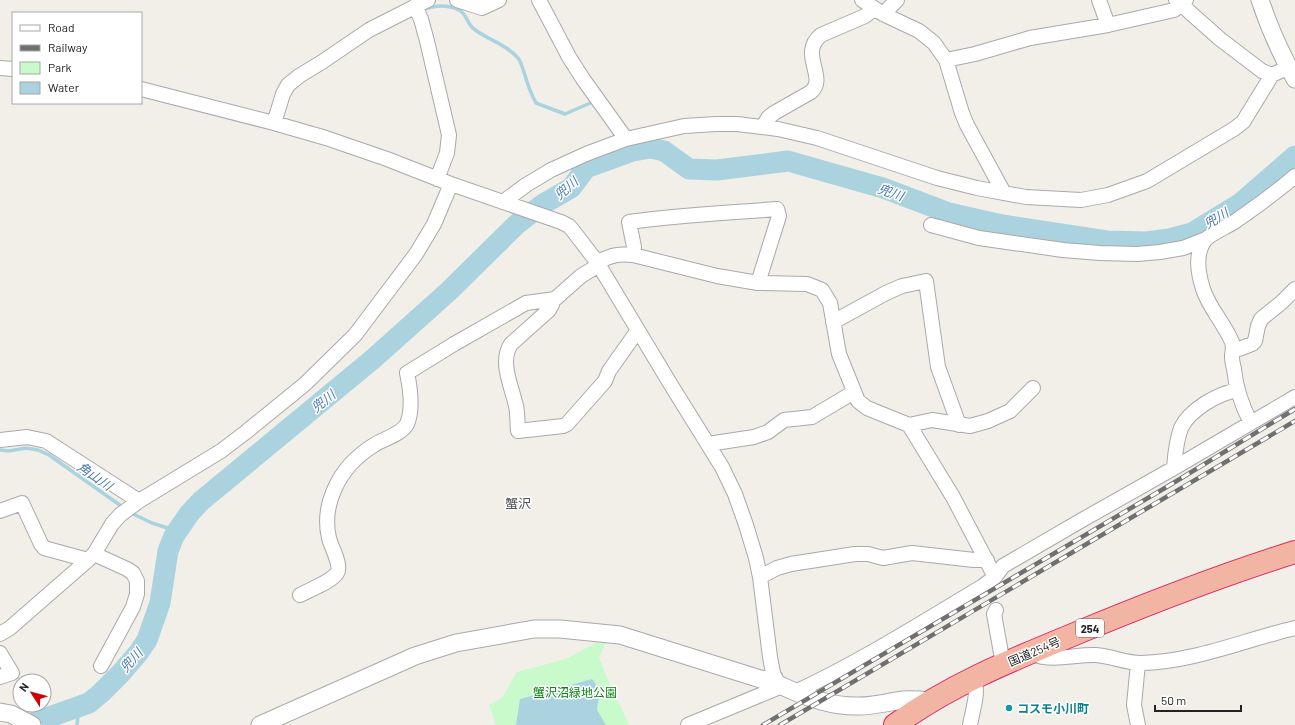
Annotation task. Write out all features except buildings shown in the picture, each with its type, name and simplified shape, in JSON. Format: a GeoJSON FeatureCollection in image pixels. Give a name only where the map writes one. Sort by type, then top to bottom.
{"type":"FeatureCollection","features":[{"type":"Feature","properties":{"kind":"highway","name":"国道254号"},"geometry":{"type":"LineString","coordinates":[[894,725],[921,711],[974,677],[1030,652],[1178,593],[1295,552]]}},
{"type":"Feature","properties":{"kind":"street"},"geometry":{"type":"LineString","coordinates":[[274,123],[285,90],[288,85],[299,76],[368,30],[428,0]]}},
{"type":"Feature","properties":{"kind":"street"},"geometry":{"type":"LineString","coordinates":[[457,0],[482,8],[499,0]]}},
{"type":"Feature","properties":{"kind":"street"},"geometry":{"type":"LineString","coordinates":[[539,0],[576,68],[626,139]]}},
{"type":"Feature","properties":{"kind":"street"},"geometry":{"type":"LineString","coordinates":[[763,127],[768,118],[774,113],[815,89],[817,84],[811,50],[816,39],[821,35],[865,16],[873,8],[897,0]]}},
{"type":"Feature","properties":{"kind":"street"},"geometry":{"type":"LineString","coordinates":[[1099,0],[1108,25]]}},
{"type":"Feature","properties":{"kind":"street"},"geometry":{"type":"LineString","coordinates":[[946,60],[976,54],[1030,38],[1108,25],[1174,10],[1181,2],[1220,39],[1262,71],[1272,76],[1291,72],[1264,13],[1260,0]]}},
{"type":"Feature","properties":{"kind":"street"},"geometry":{"type":"LineString","coordinates":[[415,6],[421,19],[427,41],[449,135],[447,153],[437,179]]}},
{"type":"Feature","properties":{"kind":"street"},"geometry":{"type":"LineString","coordinates":[[873,8],[918,31],[934,43],[946,60],[962,113],[990,169],[1004,193]]}},
{"type":"Feature","properties":{"kind":"street"},"geometry":{"type":"LineString","coordinates":[[0,68],[12,70]]}},
{"type":"Feature","properties":{"kind":"street"},"geometry":{"type":"LineString","coordinates":[[503,202],[526,185],[551,170],[586,154],[626,139],[684,126],[716,124],[763,127],[794,132],[817,138],[937,178],[977,188],[1026,197],[1081,200],[1108,195],[1147,181],[1224,135],[1243,122],[1272,76]]}},
{"type":"Feature","properties":{"kind":"street"},"geometry":{"type":"LineString","coordinates":[[142,89],[274,123],[346,144],[437,179],[569,226],[598,264],[722,467],[735,494],[751,538],[760,577],[770,657],[784,685]]}},
{"type":"Feature","properties":{"kind":"street"},"geometry":{"type":"LineString","coordinates":[[931,225],[979,238],[1063,250],[1100,254],[1137,254],[1160,252],[1183,248],[1206,239],[1236,221],[1284,186],[1295,176]]}},
{"type":"Feature","properties":{"kind":"street"},"geometry":{"type":"LineString","coordinates":[[0,634],[10,628],[91,557],[112,524],[120,515],[139,501],[221,452],[305,384],[355,335],[416,254],[434,224],[451,184]]}},
{"type":"Feature","properties":{"kind":"street"},"geometry":{"type":"LineString","coordinates":[[633,255],[634,247],[629,222],[680,215],[777,209],[780,216],[758,284]]}},
{"type":"Feature","properties":{"kind":"street"},"geometry":{"type":"LineString","coordinates":[[1206,239],[1199,257],[1198,267],[1200,278],[1210,304],[1232,343],[1234,350],[1232,356],[1237,390],[1251,424]]}},
{"type":"Feature","properties":{"kind":"street"},"geometry":{"type":"LineString","coordinates":[[300,595],[329,580],[336,574],[338,569],[337,562],[329,538],[328,530],[327,512],[329,502],[345,472],[358,457],[375,444],[386,440],[404,428],[407,424],[411,395],[407,373],[526,303],[554,299],[581,276],[613,255],[633,255],[717,276],[758,284],[807,284],[822,290],[830,303],[839,354],[858,401],[867,408],[909,425],[932,420],[970,426],[988,421],[1010,411],[1033,388]]}},
{"type":"Feature","properties":{"kind":"street"},"geometry":{"type":"LineString","coordinates":[[833,322],[886,293],[902,286],[926,281],[938,367],[959,425]]}},
{"type":"Feature","properties":{"kind":"street"},"geometry":{"type":"LineString","coordinates":[[1234,350],[1252,344],[1255,340],[1258,326],[1262,320],[1295,289]]}},
{"type":"Feature","properties":{"kind":"street"},"geometry":{"type":"LineString","coordinates":[[551,300],[552,305],[549,310],[508,349],[507,372],[516,408],[518,431],[563,426],[567,424],[605,381],[609,371],[638,330]]}},
{"type":"Feature","properties":{"kind":"street"},"geometry":{"type":"LineString","coordinates":[[1174,468],[1175,451],[1182,427],[1190,416],[1207,402],[1225,393],[1237,390]]}},
{"type":"Feature","properties":{"kind":"street"},"geometry":{"type":"LineString","coordinates":[[708,444],[754,437],[768,432],[784,420],[812,417],[854,392]]}},
{"type":"Feature","properties":{"kind":"street"},"geometry":{"type":"LineString","coordinates":[[688,725],[784,685],[844,668],[983,586],[995,577],[1003,566],[1251,424],[1295,397]]}},
{"type":"Feature","properties":{"kind":"street"},"geometry":{"type":"LineString","coordinates":[[909,425],[953,497],[995,577]]}},
{"type":"Feature","properties":{"kind":"street"},"geometry":{"type":"LineString","coordinates":[[0,440],[27,437],[46,441],[139,501]]}},
{"type":"Feature","properties":{"kind":"street"},"geometry":{"type":"LineString","coordinates":[[0,511],[22,503],[44,548],[91,557],[127,569],[133,573],[138,581],[137,594],[132,607],[101,666]]}},
{"type":"Feature","properties":{"kind":"street"},"geometry":{"type":"LineString","coordinates":[[760,577],[777,568],[791,564],[854,554],[868,554],[883,558],[912,553],[960,559],[987,560]]}},
{"type":"Feature","properties":{"kind":"street"},"geometry":{"type":"LineString","coordinates":[[996,610],[994,614],[1003,664]]}},
{"type":"Feature","properties":{"kind":"street"},"geometry":{"type":"LineString","coordinates":[[260,725],[415,656],[456,643],[534,629],[560,628],[620,635],[784,685],[821,700],[852,706],[861,706],[903,700],[921,711]]}},
{"type":"Feature","properties":{"kind":"street"},"geometry":{"type":"LineString","coordinates":[[1030,652],[1045,658],[1095,654],[1138,663],[1153,662],[1224,649],[1263,636],[1295,628]]}},
{"type":"Feature","properties":{"kind":"street"},"geometry":{"type":"LineString","coordinates":[[0,653],[12,673],[0,677]]}},
{"type":"Feature","properties":{"kind":"street"},"geometry":{"type":"LineString","coordinates":[[1138,663],[1134,705],[1138,725]]}},
{"type":"Feature","properties":{"kind":"street"},"geometry":{"type":"LineString","coordinates":[[970,725],[977,697],[974,677]]}},
{"type":"Feature","properties":{"kind":"street"},"geometry":{"type":"LineString","coordinates":[[0,712],[11,714],[25,721]]}},
{"type":"Feature","properties":{"kind":"green space","name":"蟹沢沼緑地公園"},"geometry":{"type":"Polygon","coordinates":[[[603,639],[607,640],[599,657],[629,725],[496,725],[489,705],[502,698],[517,672],[566,659],[603,639]]]}},
{"type":"Feature","properties":{"kind":"water"},"geometry":{"type":"Polygon","coordinates":[[[592,679],[600,690],[597,710],[606,725],[516,725],[520,699],[592,679]]]}},
{"type":"Feature","properties":{"kind":"waterway"},"geometry":{"type":"LineString","coordinates":[[423,10],[441,6],[459,10],[464,14],[474,29],[513,53],[520,61],[529,88],[536,103],[565,114],[595,101]]}},
{"type":"Feature","properties":{"kind":"waterway","name":"兜川"},"geometry":{"type":"LineString","coordinates":[[27,725],[89,703],[121,673],[139,652],[147,640],[160,603],[168,551],[174,536],[189,514],[201,501],[373,359],[449,291],[517,224],[543,204],[571,188],[586,168],[633,151],[651,148],[664,151],[689,169],[717,170],[788,161],[883,188],[949,213],[1002,225],[1107,241],[1147,242],[1169,239],[1192,233],[1241,203],[1295,156]]}},
{"type":"Feature","properties":{"kind":"waterway","name":"角山川"},"geometry":{"type":"LineString","coordinates":[[0,450],[9,451],[26,448],[38,450],[49,455],[124,508]]}},
{"type":"Feature","properties":{"kind":"waterway","name":"角山川"},"geometry":{"type":"LineString","coordinates":[[129,512],[152,523],[177,531]]}},
{"type":"Feature","properties":{"kind":"waterway"},"geometry":{"type":"LineString","coordinates":[[77,725],[79,707]]}},
{"type":"Feature","properties":{"kind":"railway"},"geometry":{"type":"LineString","coordinates":[[763,725],[1170,485],[1295,409]]}},
{"type":"Feature","properties":{"kind":"railway"},"geometry":{"type":"LineString","coordinates":[[780,725],[1295,421]]}},
{"type":"Feature","properties":{"kind":"place","name":"コスモ小川町"},"geometry":{"type":"Point","coordinates":[1009,708]}},
{"type":"Feature","properties":{"kind":"district","name":"蟹沢"},"geometry":{"type":"Point","coordinates":[518,503]}}]}
